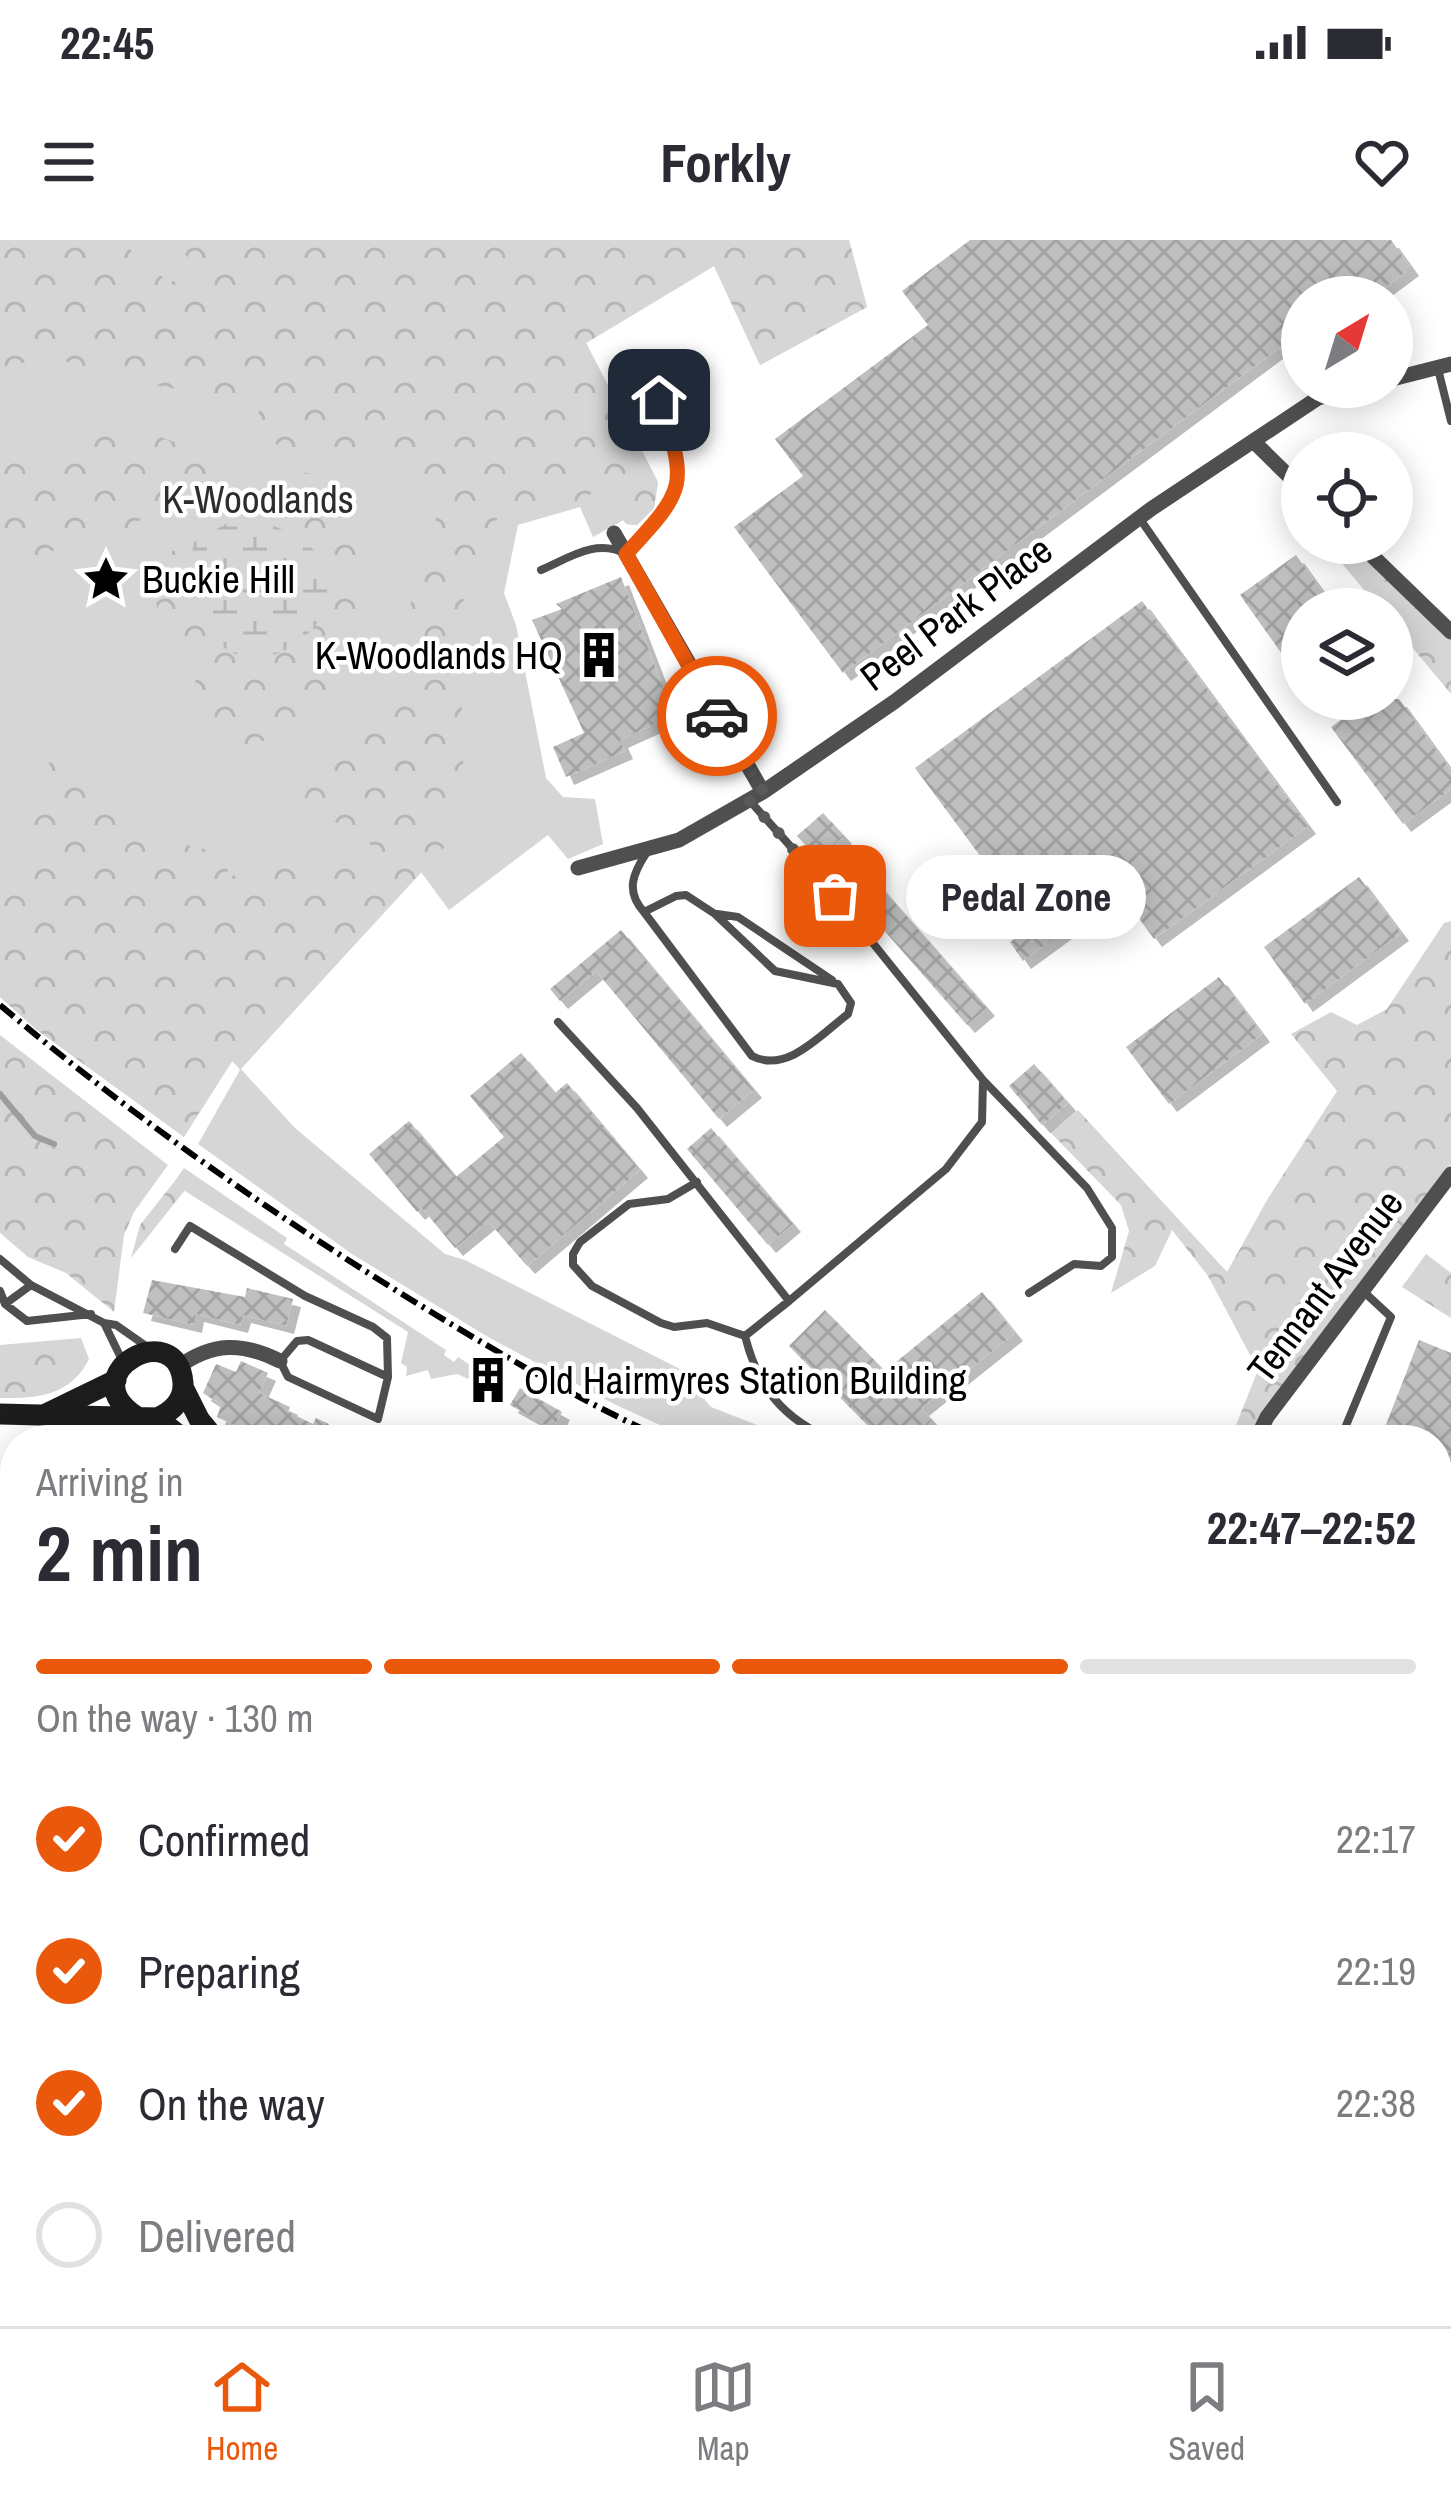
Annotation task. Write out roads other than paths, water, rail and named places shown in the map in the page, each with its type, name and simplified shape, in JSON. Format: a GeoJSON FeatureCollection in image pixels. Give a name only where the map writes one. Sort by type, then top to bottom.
{"type":"FeatureCollection","features":[{"type":"Feature","properties":{"kind":"main road"},"geometry":{"type":"LineString","coordinates":[[46,1414],[120,1372],[131,1357],[151,1351],[162,1353],[181,1377],[204,1425]]}},
{"type":"Feature","properties":{"kind":"main road"},"geometry":{"type":"LineString","coordinates":[[120,1372],[120,1401],[160,1425]]}},
{"type":"Feature","properties":{"kind":"main road"},"geometry":{"type":"LineString","coordinates":[[0,1414],[147,1417],[175,1407],[181,1377]]}},
{"type":"Feature","properties":{"kind":"street"},"geometry":{"type":"LineString","coordinates":[[1413,374],[1444,366]]}},
{"type":"Feature","properties":{"kind":"street","name":"Peel Park Place"},"geometry":{"type":"LineString","coordinates":[[578,868],[679,840],[756,796],[894,702],[1139,518],[1303,408]]}},
{"type":"Feature","properties":{"kind":"street"},"geometry":{"type":"LineString","coordinates":[[1253,441],[1281,468]]}},
{"type":"Feature","properties":{"kind":"street"},"geometry":{"type":"LineString","coordinates":[[614,533],[756,796]]}},
{"type":"Feature","properties":{"kind":"street"},"geometry":{"type":"LineString","coordinates":[[1381,564],[1451,632]]}},
{"type":"Feature","properties":{"kind":"street","name":"Tennant Avenue"},"geometry":{"type":"LineString","coordinates":[[1263,1425],[1451,1174]]}},
{"type":"Feature","properties":{"kind":"street"},"geometry":{"type":"LineString","coordinates":[[181,1377],[211,1348],[236,1345],[280,1361]]}},
{"type":"Feature","properties":{"kind":"lane"},"geometry":{"type":"LineString","coordinates":[[541,570],[597,546],[626,554],[673,502],[680,476],[647,362]]}},
{"type":"Feature","properties":{"kind":"lane"},"geometry":{"type":"LineString","coordinates":[[1444,366],[1451,422]]}},
{"type":"Feature","properties":{"kind":"lane"},"geometry":{"type":"LineString","coordinates":[[1139,518],[1337,802]]}},
{"type":"Feature","properties":{"kind":"lane"},"geometry":{"type":"LineString","coordinates":[[756,796],[982,1080],[1087,1188],[1112,1228],[1112,1257],[1101,1266],[1074,1264],[1029,1293]]}},
{"type":"Feature","properties":{"kind":"lane"},"geometry":{"type":"LineString","coordinates":[[648,851],[634,872],[632,892],[752,1056],[763,1062],[786,1060],[848,1014],[851,1003],[838,984],[738,916],[716,914]]}},
{"type":"Feature","properties":{"kind":"lane"},"geometry":{"type":"LineString","coordinates":[[644,912],[686,896],[716,914],[775,971],[838,984]]}},
{"type":"Feature","properties":{"kind":"lane"},"geometry":{"type":"LineString","coordinates":[[558,1022],[613,1079],[789,1300]]}},
{"type":"Feature","properties":{"kind":"lane"},"geometry":{"type":"LineString","coordinates":[[745,1336],[946,1169],[982,1122],[982,1080]]}},
{"type":"Feature","properties":{"kind":"lane"},"geometry":{"type":"LineString","coordinates":[[698,1183],[668,1199],[629,1204],[580,1242],[573,1264],[592,1286],[661,1323],[674,1327],[706,1323],[745,1336]]}},
{"type":"Feature","properties":{"kind":"lane"},"geometry":{"type":"LineString","coordinates":[[175,1249],[190,1226],[305,1296],[374,1327],[387,1338],[388,1377],[377,1419],[288,1377],[280,1361],[297,1341],[308,1340],[388,1377]]}},
{"type":"Feature","properties":{"kind":"lane"},"geometry":{"type":"LineString","coordinates":[[0,1259],[32,1285],[116,1325],[151,1351]]}},
{"type":"Feature","properties":{"kind":"lane"},"geometry":{"type":"LineString","coordinates":[[5,1304],[32,1285]]}},
{"type":"Feature","properties":{"kind":"lane"},"geometry":{"type":"LineString","coordinates":[[0,1291],[5,1304],[27,1321],[92,1314]]}},
{"type":"Feature","properties":{"kind":"lane"},"geometry":{"type":"LineString","coordinates":[[1346,1425],[1391,1317],[1363,1291]]}},
{"type":"Feature","properties":{"kind":"lane"},"geometry":{"type":"LineString","coordinates":[[104,1323],[120,1372]]}},
{"type":"Feature","properties":{"kind":"lane"},"geometry":{"type":"LineString","coordinates":[[745,1336],[755,1371],[778,1407],[803,1425]]}},
{"type":"Feature","properties":{"kind":"waterway"},"geometry":{"type":"LineString","coordinates":[[0,1094],[35,1136],[54,1144]]}},
{"type":"Feature","properties":{"kind":"railway"},"geometry":{"type":"LineString","coordinates":[[0,1005],[148,1122],[303,1231],[504,1355],[636,1425]]}},
{"type":"Feature","properties":{"kind":"place","name":"Buckie Hill"},"geometry":{"type":"Point","coordinates":[106,579]}},
{"type":"Feature","properties":{"kind":"place","name":"K-Woodlands HQ"},"geometry":{"type":"Point","coordinates":[599,655]}},
{"type":"Feature","properties":{"kind":"place","name":"Pedal Zone"},"geometry":{"type":"Point","coordinates":[835,896]}},
{"type":"Feature","properties":{"kind":"place","name":"Old Hairmyres Station Building"},"geometry":{"type":"Point","coordinates":[488,1380]}},
{"type":"Feature","properties":{"kind":"park label","name":"K-Woodlands"},"geometry":{"type":"Point","coordinates":[258,499]}}]}
